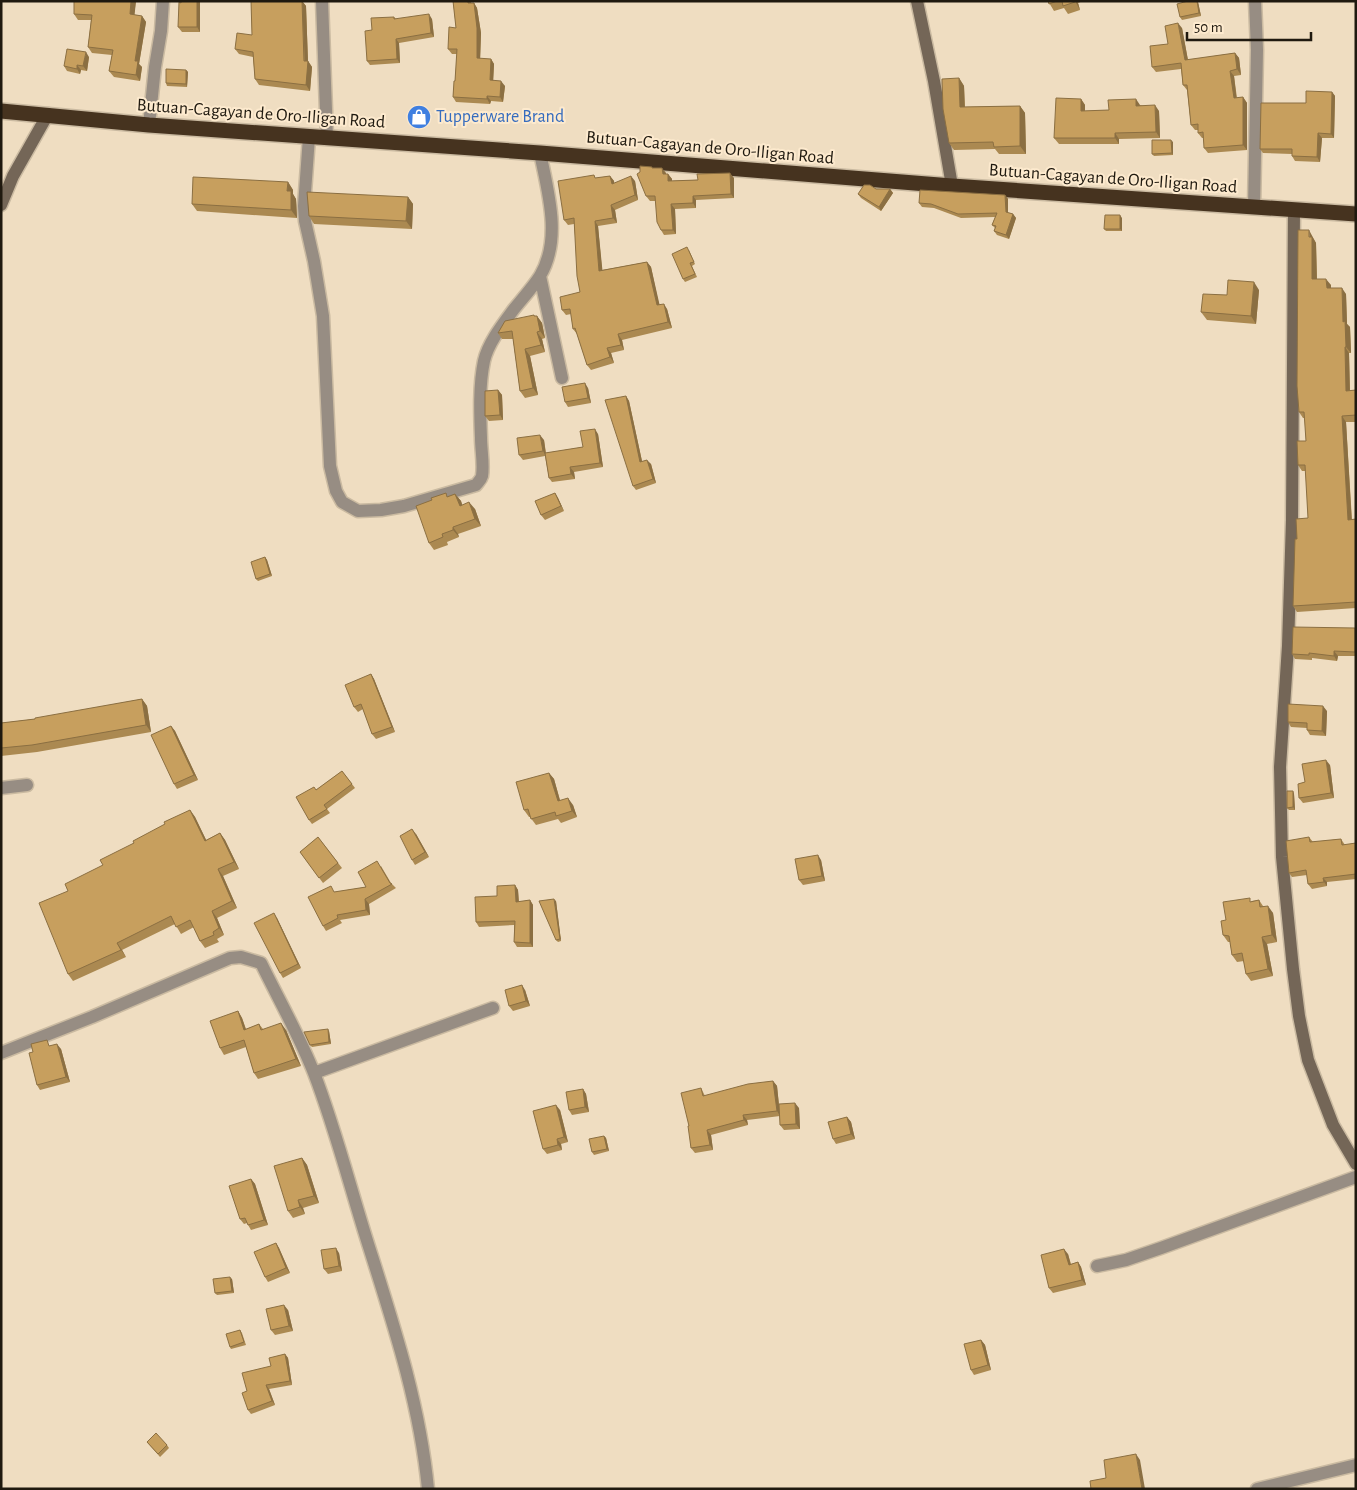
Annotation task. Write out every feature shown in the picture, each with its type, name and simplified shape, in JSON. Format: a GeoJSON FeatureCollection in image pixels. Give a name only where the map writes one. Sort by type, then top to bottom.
{"type":"FeatureCollection","features":[{"type":"Feature","properties":{"kind":"highway","name":"Butuan-Cagayan de Oro-Iligan Road"},"geometry":{"type":"LineString","coordinates":[[1,111],[149,125],[540,153],[952,186],[1356,214]]}},
{"type":"Feature","properties":{"kind":"street"},"geometry":{"type":"LineString","coordinates":[[149,125],[163,1]]}},
{"type":"Feature","properties":{"kind":"street"},"geometry":{"type":"LineString","coordinates":[[322,1],[326,138]]}},
{"type":"Feature","properties":{"kind":"street"},"geometry":{"type":"LineString","coordinates":[[917,1],[934,81],[952,186]]}},
{"type":"Feature","properties":{"kind":"street"},"geometry":{"type":"LineString","coordinates":[[1254,208],[1257,50],[1255,1]]}},
{"type":"Feature","properties":{"kind":"street"},"geometry":{"type":"LineString","coordinates":[[1,205],[13,176],[48,114]]}},
{"type":"Feature","properties":{"kind":"street"},"geometry":{"type":"LineString","coordinates":[[309,137],[304,206],[323,316],[330,466],[336,491],[342,502],[358,512],[404,506],[476,485],[481,480],[480,423],[482,369],[486,353],[511,313],[540,276],[548,258],[553,233],[540,153]]}},
{"type":"Feature","properties":{"kind":"street"},"geometry":{"type":"LineString","coordinates":[[1294,210],[1292,520],[1288,646],[1280,767],[1282,857],[1299,1016],[1308,1060],[1333,1126],[1356,1164]]}},
{"type":"Feature","properties":{"kind":"street"},"geometry":{"type":"LineString","coordinates":[[540,276],[562,378]]}},
{"type":"Feature","properties":{"kind":"street"},"geometry":{"type":"LineString","coordinates":[[1,788],[27,785]]}},
{"type":"Feature","properties":{"kind":"street"},"geometry":{"type":"LineString","coordinates":[[1,1053],[92,1018],[230,958],[241,957],[261,964],[295,1028],[314,1074],[394,1324],[410,1384],[425,1455],[428,1489]]}},
{"type":"Feature","properties":{"kind":"street"},"geometry":{"type":"LineString","coordinates":[[314,1074],[493,1008]]}},
{"type":"Feature","properties":{"kind":"street"},"geometry":{"type":"LineString","coordinates":[[1096,1266],[1143,1254],[1356,1177]]}},
{"type":"Feature","properties":{"kind":"street"},"geometry":{"type":"LineString","coordinates":[[1257,1489],[1356,1465]]}},
{"type":"Feature","properties":{"kind":"building"},"geometry":{"type":"Polygon","coordinates":[[[74,1],[131,1],[130,14],[142,16],[135,61],[138,61],[136,75],[109,71],[113,50],[88,47],[92,15],[74,14],[74,1]]]}},
{"type":"Feature","properties":{"kind":"building"},"geometry":{"type":"Polygon","coordinates":[[[181,1],[197,1],[197,27],[178,27],[179,2],[181,3],[181,1]]]}},
{"type":"Feature","properties":{"kind":"building"},"geometry":{"type":"Polygon","coordinates":[[[251,1],[302,1],[304,61],[308,61],[306,85],[255,79],[253,52],[235,49],[237,33],[252,35],[251,1]]]}},
{"type":"Feature","properties":{"kind":"building"},"geometry":{"type":"Polygon","coordinates":[[[453,1],[474,3],[477,28],[477,58],[491,59],[490,80],[501,81],[500,97],[487,96],[487,99],[453,97],[457,49],[448,49],[449,27],[456,28],[453,1]]]}},
{"type":"Feature","properties":{"kind":"building"},"geometry":{"type":"Polygon","coordinates":[[[1062,1],[1075,1],[1075,2],[1063,6],[1062,1]]]}},
{"type":"Feature","properties":{"kind":"building"},"geometry":{"type":"Polygon","coordinates":[[[1197,1],[1199,13],[1180,17],[1177,4],[1197,1]]]}},
{"type":"Feature","properties":{"kind":"building"},"geometry":{"type":"Polygon","coordinates":[[[429,14],[431,33],[396,39],[397,59],[367,61],[365,31],[372,30],[371,18],[394,17],[394,19],[429,14]]]}},
{"type":"Feature","properties":{"kind":"building"},"geometry":{"type":"Polygon","coordinates":[[[1178,23],[1185,60],[1235,53],[1237,69],[1230,71],[1234,98],[1243,97],[1243,145],[1204,148],[1203,132],[1198,133],[1198,124],[1191,125],[1187,85],[1183,85],[1181,63],[1152,67],[1150,46],[1168,44],[1165,26],[1178,23]]]}},
{"type":"Feature","properties":{"kind":"building"},"geometry":{"type":"Polygon","coordinates":[[[67,49],[86,52],[83,66],[77,65],[77,69],[64,66],[67,49]]]}},
{"type":"Feature","properties":{"kind":"building"},"geometry":{"type":"Polygon","coordinates":[[[166,69],[186,70],[186,84],[166,83],[166,69]]]}},
{"type":"Feature","properties":{"kind":"building"},"geometry":{"type":"Polygon","coordinates":[[[959,78],[960,107],[1020,106],[1020,146],[994,147],[993,142],[949,143],[943,109],[942,79],[959,78]]]}},
{"type":"Feature","properties":{"kind":"building"},"geometry":{"type":"Polygon","coordinates":[[[1306,91],[1332,92],[1331,134],[1318,133],[1317,157],[1292,156],[1292,149],[1260,149],[1261,103],[1306,103],[1306,91]]]}},
{"type":"Feature","properties":{"kind":"building"},"geometry":{"type":"Polygon","coordinates":[[[1056,98],[1081,99],[1081,111],[1109,110],[1108,100],[1136,99],[1136,106],[1155,105],[1156,132],[1115,133],[1115,138],[1054,138],[1056,98]]]}},
{"type":"Feature","properties":{"kind":"building"},"geometry":{"type":"Polygon","coordinates":[[[1152,140],[1171,140],[1172,153],[1152,154],[1152,140]]]}},
{"type":"Feature","properties":{"kind":"building"},"geometry":{"type":"Polygon","coordinates":[[[640,166],[662,168],[663,174],[668,174],[668,181],[698,180],[697,174],[730,173],[731,194],[693,196],[693,203],[671,204],[673,230],[661,230],[657,222],[655,196],[646,196],[637,174],[640,172],[640,166]]]}},
{"type":"Feature","properties":{"kind":"building"},"geometry":{"type":"Polygon","coordinates":[[[594,175],[595,178],[610,176],[612,184],[631,176],[635,195],[611,205],[613,218],[595,221],[599,271],[647,262],[657,305],[664,304],[668,322],[618,334],[621,345],[607,348],[610,357],[587,365],[575,328],[573,329],[570,309],[562,310],[560,297],[580,292],[577,276],[574,218],[564,220],[558,181],[594,175]]]}},
{"type":"Feature","properties":{"kind":"building"},"geometry":{"type":"Polygon","coordinates":[[[193,177],[288,182],[287,191],[291,191],[291,210],[192,204],[193,177]]]}},
{"type":"Feature","properties":{"kind":"building"},"geometry":{"type":"Polygon","coordinates":[[[864,185],[870,185],[876,189],[890,189],[879,207],[858,194],[864,185]]]}},
{"type":"Feature","properties":{"kind":"building"},"geometry":{"type":"Polygon","coordinates":[[[920,190],[1005,195],[1006,212],[1013,214],[1006,235],[994,231],[996,226],[992,225],[997,213],[958,214],[931,204],[919,203],[920,190]]]}},
{"type":"Feature","properties":{"kind":"building"},"geometry":{"type":"Polygon","coordinates":[[[307,192],[408,197],[406,221],[309,216],[307,192]]]}},
{"type":"Feature","properties":{"kind":"building"},"geometry":{"type":"Polygon","coordinates":[[[1105,215],[1120,215],[1120,229],[1104,229],[1105,215]]]}},
{"type":"Feature","properties":{"kind":"building"},"geometry":{"type":"Polygon","coordinates":[[[1298,230],[1309,230],[1309,237],[1312,237],[1312,279],[1326,279],[1327,288],[1342,288],[1343,322],[1345,321],[1346,391],[1356,390],[1356,415],[1342,416],[1348,520],[1356,519],[1356,602],[1293,606],[1295,539],[1297,539],[1296,519],[1308,518],[1305,465],[1298,465],[1297,441],[1306,441],[1304,412],[1299,412],[1297,386],[1298,230]]]}},
{"type":"Feature","properties":{"kind":"building"},"geometry":{"type":"Polygon","coordinates":[[[687,247],[694,262],[690,263],[695,274],[683,279],[672,254],[687,247]]]}},
{"type":"Feature","properties":{"kind":"building"},"geometry":{"type":"Polygon","coordinates":[[[1228,280],[1254,282],[1251,316],[1201,312],[1203,294],[1227,295],[1228,280]]]}},
{"type":"Feature","properties":{"kind":"building"},"geometry":{"type":"Polygon","coordinates":[[[537,316],[540,331],[537,332],[541,345],[525,349],[533,388],[520,391],[512,331],[498,333],[505,321],[537,316]]]}},
{"type":"Feature","properties":{"kind":"building"},"geometry":{"type":"Polygon","coordinates":[[[585,383],[588,398],[565,402],[562,387],[585,383]]]}},
{"type":"Feature","properties":{"kind":"building"},"geometry":{"type":"Polygon","coordinates":[[[498,390],[500,415],[485,416],[485,391],[498,390]]]}},
{"type":"Feature","properties":{"kind":"building"},"geometry":{"type":"Polygon","coordinates":[[[626,396],[640,462],[647,460],[653,479],[633,486],[605,400],[626,396]]]}},
{"type":"Feature","properties":{"kind":"building"},"geometry":{"type":"Polygon","coordinates":[[[595,429],[600,463],[570,467],[571,474],[549,478],[545,453],[583,447],[580,431],[595,429]]]}},
{"type":"Feature","properties":{"kind":"building"},"geometry":{"type":"Polygon","coordinates":[[[540,435],[543,451],[519,455],[517,438],[540,435]]]}},
{"type":"Feature","properties":{"kind":"building"},"geometry":{"type":"Polygon","coordinates":[[[446,493],[447,497],[455,494],[460,506],[469,502],[475,519],[453,527],[453,530],[442,534],[443,537],[429,543],[416,506],[446,493]]]}},
{"type":"Feature","properties":{"kind":"building"},"geometry":{"type":"Polygon","coordinates":[[[555,493],[561,506],[541,515],[535,501],[555,493]]]}},
{"type":"Feature","properties":{"kind":"building"},"geometry":{"type":"Polygon","coordinates":[[[265,557],[270,574],[256,579],[251,562],[265,557]]]}},
{"type":"Feature","properties":{"kind":"building"},"geometry":{"type":"Polygon","coordinates":[[[1293,627],[1355,628],[1355,652],[1334,651],[1334,656],[1309,653],[1309,655],[1292,654],[1293,627]]]}},
{"type":"Feature","properties":{"kind":"building"},"geometry":{"type":"Polygon","coordinates":[[[371,674],[392,727],[372,734],[361,704],[354,707],[345,685],[371,674]]]}},
{"type":"Feature","properties":{"kind":"building"},"geometry":{"type":"Polygon","coordinates":[[[142,699],[146,725],[32,745],[1,748],[1,723],[35,719],[142,699]]]}},
{"type":"Feature","properties":{"kind":"building"},"geometry":{"type":"Polygon","coordinates":[[[1288,704],[1323,706],[1322,731],[1307,730],[1307,723],[1288,722],[1288,704]]]}},
{"type":"Feature","properties":{"kind":"building"},"geometry":{"type":"Polygon","coordinates":[[[171,726],[194,775],[174,784],[151,735],[171,726]]]}},
{"type":"Feature","properties":{"kind":"building"},"geometry":{"type":"Polygon","coordinates":[[[1326,760],[1331,793],[1299,798],[1298,784],[1305,782],[1302,764],[1326,760]]]}},
{"type":"Feature","properties":{"kind":"building"},"geometry":{"type":"Polygon","coordinates":[[[342,771],[352,784],[324,805],[327,809],[309,820],[296,797],[314,787],[316,790],[342,771]]]}},
{"type":"Feature","properties":{"kind":"building"},"geometry":{"type":"Polygon","coordinates":[[[549,773],[558,801],[568,798],[572,811],[556,816],[555,812],[531,819],[528,809],[524,810],[516,782],[549,773]]]}},
{"type":"Feature","properties":{"kind":"building"},"geometry":{"type":"Polygon","coordinates":[[[1287,791],[1293,791],[1293,807],[1287,808],[1287,791]]]}},
{"type":"Feature","properties":{"kind":"building"},"geometry":{"type":"Polygon","coordinates":[[[190,810],[205,841],[220,833],[234,862],[218,869],[232,901],[212,911],[219,928],[213,932],[214,935],[200,941],[190,920],[176,927],[171,916],[117,943],[121,950],[68,974],[39,903],[68,891],[65,884],[103,865],[100,860],[134,843],[133,841],[165,824],[164,822],[190,810]]]}},
{"type":"Feature","properties":{"kind":"building"},"geometry":{"type":"Polygon","coordinates":[[[412,829],[425,852],[412,860],[400,836],[412,829]]]}},
{"type":"Feature","properties":{"kind":"building"},"geometry":{"type":"Polygon","coordinates":[[[318,837],[338,863],[319,878],[300,852],[318,837]]]}},
{"type":"Feature","properties":{"kind":"building"},"geometry":{"type":"Polygon","coordinates":[[[1309,837],[1310,842],[1341,839],[1342,845],[1356,843],[1356,874],[1323,878],[1324,882],[1308,884],[1306,870],[1289,873],[1286,841],[1309,837]]]}},
{"type":"Feature","properties":{"kind":"building"},"geometry":{"type":"Polygon","coordinates":[[[818,855],[822,876],[799,880],[795,859],[818,855]]]}},
{"type":"Feature","properties":{"kind":"building"},"geometry":{"type":"Polygon","coordinates":[[[377,861],[392,884],[365,899],[366,910],[337,915],[338,918],[323,926],[308,897],[331,886],[334,892],[366,887],[358,872],[377,861]]]}},
{"type":"Feature","properties":{"kind":"building"},"geometry":{"type":"Polygon","coordinates":[[[515,885],[516,902],[530,900],[530,943],[514,942],[515,921],[476,922],[475,897],[497,896],[497,886],[515,885]]]}},
{"type":"Feature","properties":{"kind":"building"},"geometry":{"type":"Polygon","coordinates":[[[1250,898],[1250,902],[1259,900],[1260,907],[1268,906],[1272,935],[1262,937],[1268,969],[1246,974],[1242,953],[1232,955],[1229,936],[1223,935],[1221,921],[1226,920],[1223,902],[1250,898]]]}},
{"type":"Feature","properties":{"kind":"building"},"geometry":{"type":"Polygon","coordinates":[[[554,899],[560,939],[556,940],[539,901],[554,899]]]}},
{"type":"Feature","properties":{"kind":"building"},"geometry":{"type":"Polygon","coordinates":[[[274,913],[298,964],[280,973],[254,923],[274,913]]]}},
{"type":"Feature","properties":{"kind":"building"},"geometry":{"type":"Polygon","coordinates":[[[522,985],[526,1001],[509,1006],[505,990],[522,985]]]}},
{"type":"Feature","properties":{"kind":"building"},"geometry":{"type":"Polygon","coordinates":[[[238,1011],[244,1030],[259,1024],[261,1030],[281,1023],[296,1059],[254,1073],[244,1040],[220,1048],[210,1021],[238,1011]]]}},
{"type":"Feature","properties":{"kind":"building"},"geometry":{"type":"Polygon","coordinates":[[[328,1029],[329,1042],[310,1045],[304,1032],[328,1029]]]}},
{"type":"Feature","properties":{"kind":"building"},"geometry":{"type":"Polygon","coordinates":[[[47,1040],[49,1046],[57,1044],[66,1077],[37,1085],[29,1053],[33,1052],[31,1044],[47,1040]]]}},
{"type":"Feature","properties":{"kind":"building"},"geometry":{"type":"Polygon","coordinates":[[[773,1081],[777,1111],[743,1115],[744,1120],[707,1130],[710,1145],[691,1148],[689,1126],[681,1093],[701,1088],[703,1096],[748,1084],[773,1081]]]}},
{"type":"Feature","properties":{"kind":"building"},"geometry":{"type":"Polygon","coordinates":[[[583,1089],[585,1107],[569,1110],[566,1092],[583,1089]]]}},
{"type":"Feature","properties":{"kind":"building"},"geometry":{"type":"Polygon","coordinates":[[[795,1103],[796,1124],[780,1125],[779,1104],[795,1103]]]}},
{"type":"Feature","properties":{"kind":"building"},"geometry":{"type":"Polygon","coordinates":[[[556,1105],[564,1137],[557,1139],[558,1145],[543,1149],[533,1111],[556,1105]]]}},
{"type":"Feature","properties":{"kind":"building"},"geometry":{"type":"Polygon","coordinates":[[[847,1117],[851,1134],[833,1139],[828,1122],[847,1117]]]}},
{"type":"Feature","properties":{"kind":"building"},"geometry":{"type":"Polygon","coordinates":[[[604,1136],[607,1149],[592,1152],[589,1139],[604,1136]]]}},
{"type":"Feature","properties":{"kind":"building"},"geometry":{"type":"Polygon","coordinates":[[[302,1158],[314,1196],[298,1200],[300,1207],[288,1211],[274,1166],[302,1158]]]}},
{"type":"Feature","properties":{"kind":"building"},"geometry":{"type":"Polygon","coordinates":[[[251,1179],[264,1220],[248,1225],[245,1218],[240,1219],[229,1186],[251,1179]]]}},
{"type":"Feature","properties":{"kind":"building"},"geometry":{"type":"Polygon","coordinates":[[[276,1243],[286,1268],[265,1277],[254,1252],[276,1243]]]}},
{"type":"Feature","properties":{"kind":"building"},"geometry":{"type":"Polygon","coordinates":[[[336,1248],[339,1266],[324,1269],[321,1250],[336,1248]]]}},
{"type":"Feature","properties":{"kind":"building"},"geometry":{"type":"Polygon","coordinates":[[[1064,1249],[1069,1265],[1078,1262],[1082,1280],[1049,1288],[1041,1255],[1064,1249]]]}},
{"type":"Feature","properties":{"kind":"building"},"geometry":{"type":"Polygon","coordinates":[[[230,1277],[232,1291],[215,1293],[213,1279],[230,1277]]]}},
{"type":"Feature","properties":{"kind":"building"},"geometry":{"type":"Polygon","coordinates":[[[284,1305],[289,1326],[271,1330],[266,1309],[284,1305]]]}},
{"type":"Feature","properties":{"kind":"building"},"geometry":{"type":"Polygon","coordinates":[[[240,1330],[244,1342],[230,1347],[226,1334],[240,1330]]]}},
{"type":"Feature","properties":{"kind":"building"},"geometry":{"type":"Polygon","coordinates":[[[981,1340],[988,1365],[971,1370],[964,1344],[981,1340]]]}},
{"type":"Feature","properties":{"kind":"building"},"geometry":{"type":"Polygon","coordinates":[[[285,1354],[290,1381],[266,1385],[272,1401],[248,1410],[242,1393],[247,1391],[242,1373],[271,1366],[269,1358],[285,1354]]]}},
{"type":"Feature","properties":{"kind":"building"},"geometry":{"type":"Polygon","coordinates":[[[156,1433],[167,1445],[158,1454],[147,1442],[156,1433]]]}},
{"type":"Feature","properties":{"kind":"building"},"geometry":{"type":"Polygon","coordinates":[[[1136,1454],[1142,1489],[1091,1489],[1090,1481],[1106,1478],[1104,1460],[1136,1454]]]}},
{"type":"Feature","properties":{"kind":"place","name":"Tupperware Brand"},"geometry":{"type":"Point","coordinates":[419,117]}}]}
